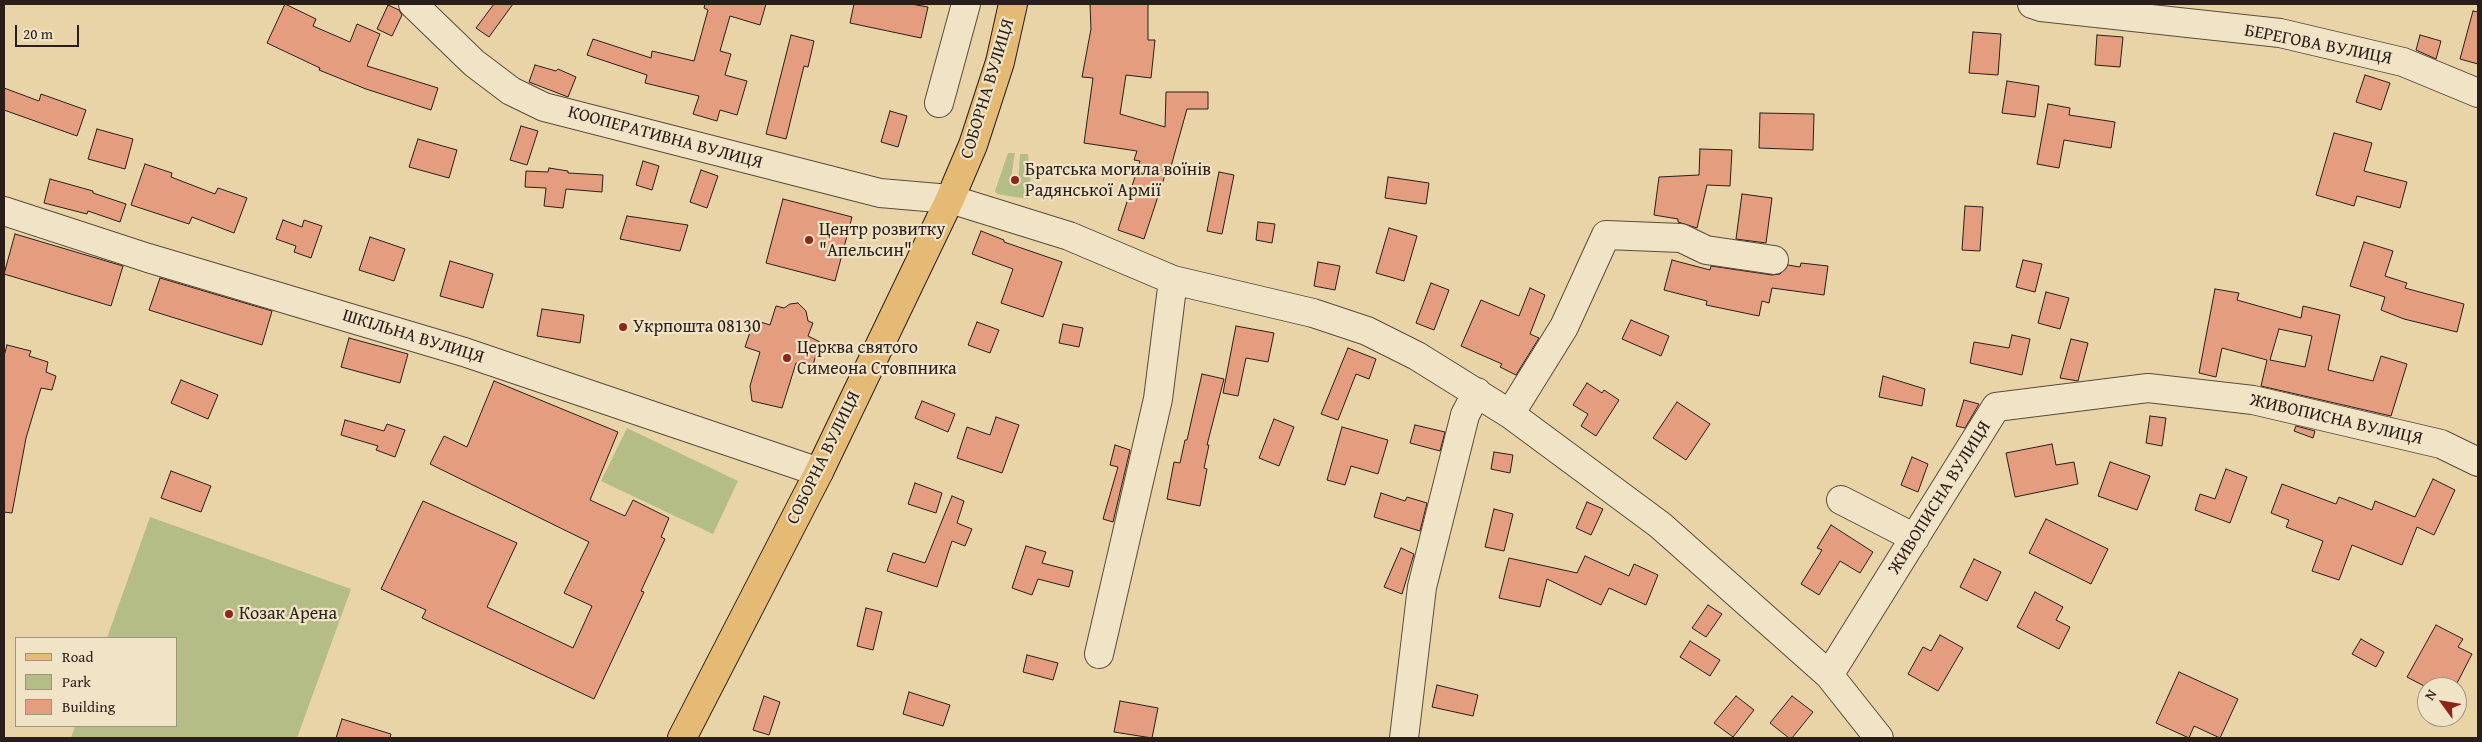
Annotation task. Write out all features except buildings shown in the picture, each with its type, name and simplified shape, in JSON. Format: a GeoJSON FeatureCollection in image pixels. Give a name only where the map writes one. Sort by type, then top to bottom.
{"type":"FeatureCollection","features":[{"type":"Feature","properties":{"kind":"main road","name":"СОБОРНА ВУЛИЦЯ"},"geometry":{"type":"LineString","coordinates":[[682,738],[819,472],[950,199],[973,145],[1000,62],[1013,4]]}},
{"type":"Feature","properties":{"kind":"street","name":"КООПЕРАТИВНА ВУЛИЦЯ"},"geometry":{"type":"LineString","coordinates":[[413,4],[474,63],[511,91],[544,107],[880,193],[950,199],[1069,236],[1172,280],[1313,313],[1367,331],[1417,356],[1510,414],[1660,525],[1829,675],[1879,738]]}},
{"type":"Feature","properties":{"kind":"street"},"geometry":{"type":"LineString","coordinates":[[939,103],[966,4]]}},
{"type":"Feature","properties":{"kind":"street","name":"БЕРЕГОВА ВУЛИЦЯ"},"geometry":{"type":"LineString","coordinates":[[2032,4],[2041,7],[2280,33],[2403,62],[2478,93]]}},
{"type":"Feature","properties":{"kind":"street","name":"ШКІЛЬНА ВУЛИЦЯ"},"geometry":{"type":"LineString","coordinates":[[4,211],[148,258],[464,352],[819,472]]}},
{"type":"Feature","properties":{"kind":"street"},"geometry":{"type":"LineString","coordinates":[[1510,414],[1564,327],[1606,235],[1681,238],[1706,250],[1774,260]]}},
{"type":"Feature","properties":{"kind":"street"},"geometry":{"type":"LineString","coordinates":[[1100,654],[1158,399],[1172,280]]}},
{"type":"Feature","properties":{"kind":"street","name":"ЖИВОПИСНА ВУЛИЦЯ"},"geometry":{"type":"LineString","coordinates":[[1829,675],[1996,407],[2148,388],[2177,391],[2253,400],[2413,437],[2441,444],[2478,462]]}},
{"type":"Feature","properties":{"kind":"street"},"geometry":{"type":"LineString","coordinates":[[1404,738],[1422,587],[1465,415],[1477,392]]}},
{"type":"Feature","properties":{"kind":"street"},"geometry":{"type":"LineString","coordinates":[[1841,500],[1915,538]]}},
{"type":"Feature","properties":{"kind":"green space"},"geometry":{"type":"Polygon","coordinates":[[[1008,153],[1015,153],[1010,184],[1018,185],[1020,154],[1028,154],[1032,197],[1028,199],[997,194],[995,191],[1008,153]]]}},
{"type":"Feature","properties":{"kind":"green space"},"geometry":{"type":"Polygon","coordinates":[[[627,428],[738,481],[713,534],[601,481],[627,428]]]}},
{"type":"Feature","properties":{"kind":"green space","name":"Козак Арена"},"geometry":{"type":"Polygon","coordinates":[[[150,517],[351,589],[297,738],[71,738],[75,727],[178,727],[178,637],[107,637],[150,517]]]}},
{"type":"Feature","properties":{"kind":"place","name":"Братська могила воїнів Радянської Армії"},"geometry":{"type":"Point","coordinates":[1015,180]}},
{"type":"Feature","properties":{"kind":"place","name":"Центр розвитку \"Апельсин\""},"geometry":{"type":"Point","coordinates":[809,240]}},
{"type":"Feature","properties":{"kind":"place","name":"Укрпошта 08130"},"geometry":{"type":"Point","coordinates":[623,327]}},
{"type":"Feature","properties":{"kind":"place","name":"Церква святого Симеона Стовпника"},"geometry":{"type":"Point","coordinates":[787,358]}},
{"type":"Feature","properties":{"kind":"place","name":"Козак Арена"},"geometry":{"type":"Point","coordinates":[229,614]}}]}
